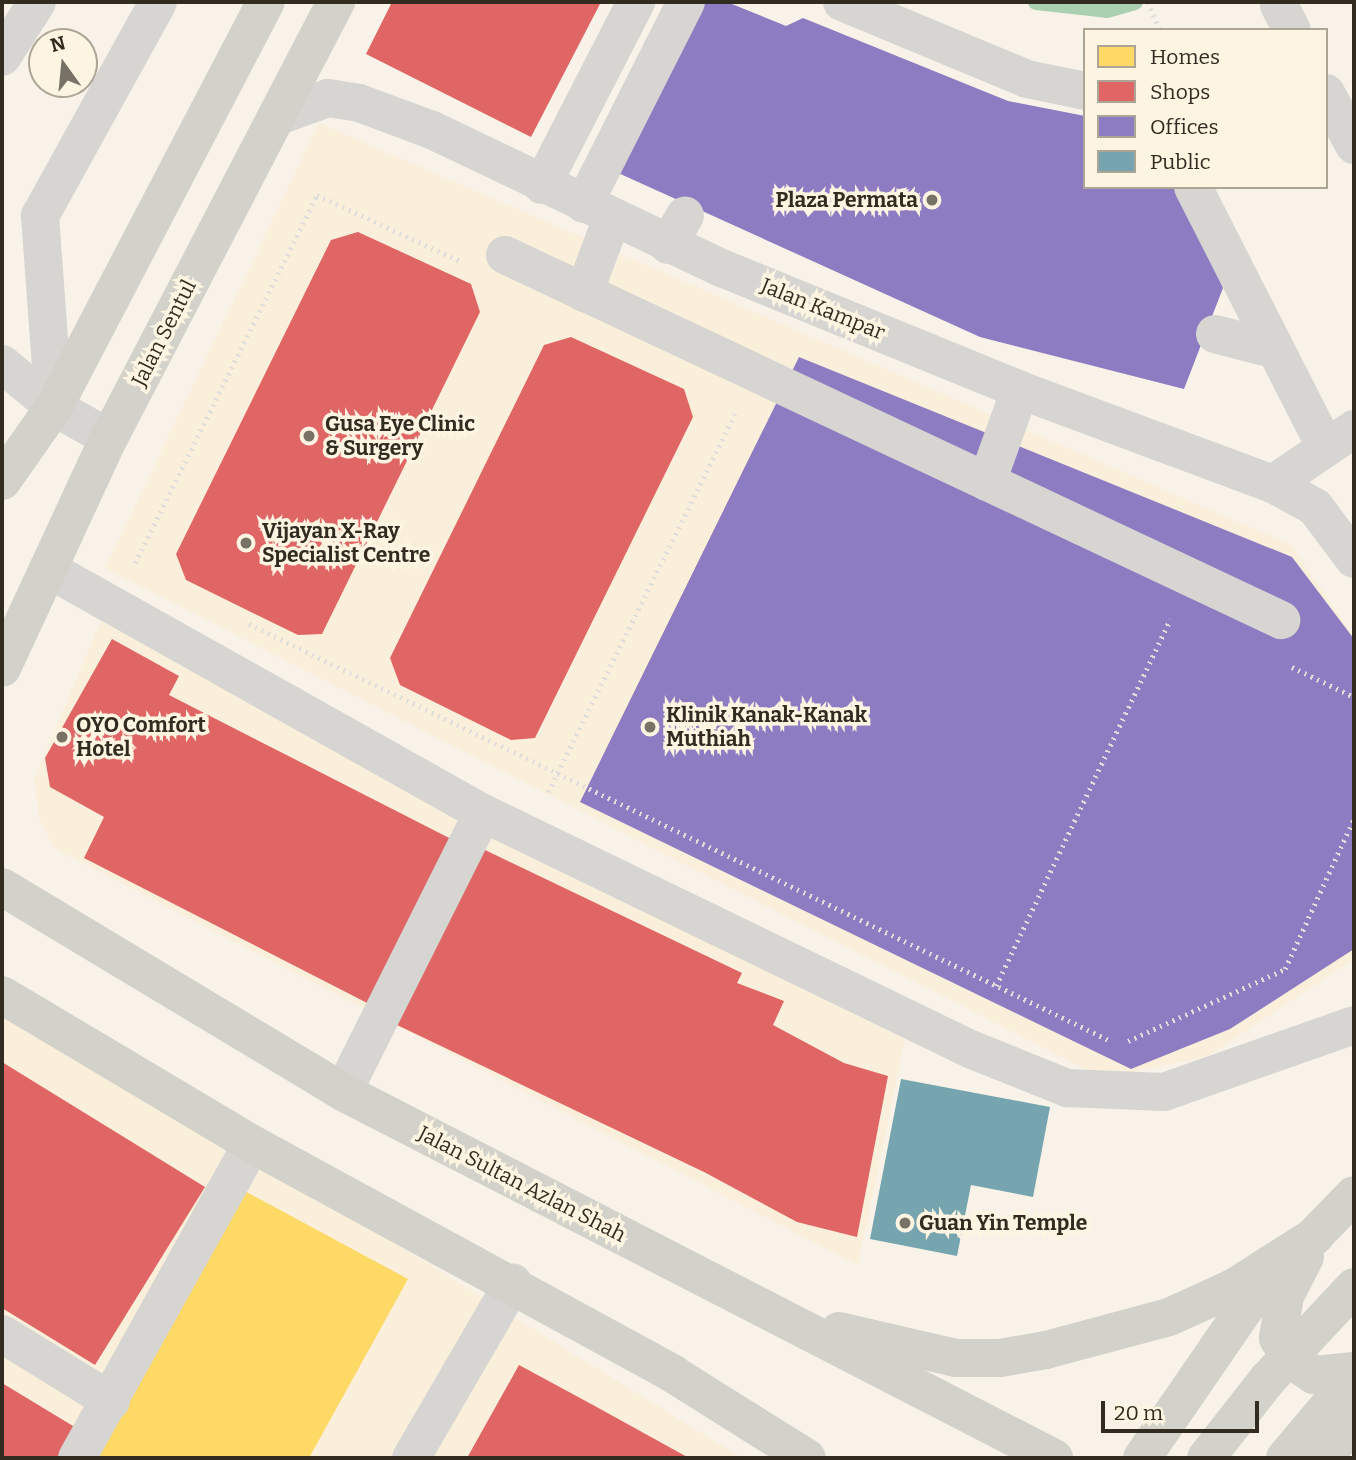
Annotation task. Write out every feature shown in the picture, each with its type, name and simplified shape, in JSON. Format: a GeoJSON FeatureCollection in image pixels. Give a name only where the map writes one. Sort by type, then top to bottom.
{"type":"FeatureCollection","features":[{"type":"Feature","properties":{"kind":"main road"},"geometry":{"type":"LineString","coordinates":[[2,481],[54,407],[265,2]]}},
{"type":"Feature","properties":{"kind":"main road","name":"Jalan Sentul"},"geometry":{"type":"LineString","coordinates":[[2,668],[109,438],[336,2]]}},
{"type":"Feature","properties":{"kind":"main road","name":"Jalan Sultan Azlan Shah"},"geometry":{"type":"LineString","coordinates":[[5,885],[343,1093],[1054,1458]]}},
{"type":"Feature","properties":{"kind":"main road"},"geometry":{"type":"LineString","coordinates":[[6,996],[251,1144],[513,1283],[673,1374],[779,1447],[807,1458]]}},
{"type":"Feature","properties":{"kind":"main road"},"geometry":{"type":"LineString","coordinates":[[1142,1458],[1247,1305],[1354,1195]]}},
{"type":"Feature","properties":{"kind":"main road"},"geometry":{"type":"LineString","coordinates":[[787,1319],[956,1357],[1000,1358],[1124,1333],[1169,1317],[1233,1288],[1315,1236]]}},
{"type":"Feature","properties":{"kind":"main road"},"geometry":{"type":"LineString","coordinates":[[1315,1236],[1285,1296],[1278,1338],[1290,1359],[1314,1375],[1354,1371]]}},
{"type":"Feature","properties":{"kind":"main road"},"geometry":{"type":"LineString","coordinates":[[1206,1458],[1268,1379],[1354,1287]]}},
{"type":"Feature","properties":{"kind":"main road"},"geometry":{"type":"LineString","coordinates":[[1285,1458],[1354,1376]]}},
{"type":"Feature","properties":{"kind":"main road"},"geometry":{"type":"LineString","coordinates":[[1324,1458],[1354,1420]]}},
{"type":"Feature","properties":{"kind":"street"},"geometry":{"type":"LineString","coordinates":[[2,57],[37,2]]}},
{"type":"Feature","properties":{"kind":"street"},"geometry":{"type":"LineString","coordinates":[[54,407],[40,216],[158,2]]}},
{"type":"Feature","properties":{"kind":"street"},"geometry":{"type":"LineString","coordinates":[[542,185],[636,2]]}},
{"type":"Feature","properties":{"kind":"street"},"geometry":{"type":"LineString","coordinates":[[584,293],[598,211],[686,2]]}},
{"type":"Feature","properties":{"kind":"street"},"geometry":{"type":"LineString","coordinates":[[842,2],[1027,79],[1083,91]]}},
{"type":"Feature","properties":{"kind":"street","name":"Jalan Kampar"},"geometry":{"type":"LineString","coordinates":[[276,117],[328,97],[359,103],[432,130],[598,211],[676,231],[1020,390],[1273,484],[1315,507],[1354,559]]}},
{"type":"Feature","properties":{"kind":"street"},"geometry":{"type":"LineString","coordinates":[[1328,97],[1354,145]]}},
{"type":"Feature","properties":{"kind":"street"},"geometry":{"type":"LineString","coordinates":[[1194,189],[1276,350],[1340,437],[1273,484]]}},
{"type":"Feature","properties":{"kind":"street"},"geometry":{"type":"LineString","coordinates":[[505,256],[1281,621]]}},
{"type":"Feature","properties":{"kind":"street"},"geometry":{"type":"LineString","coordinates":[[1215,334],[1276,350]]}},
{"type":"Feature","properties":{"kind":"street"},"geometry":{"type":"LineString","coordinates":[[2,364],[54,407],[109,438]]}},
{"type":"Feature","properties":{"kind":"street"},"geometry":{"type":"LineString","coordinates":[[987,482],[1020,390]]}},
{"type":"Feature","properties":{"kind":"street"},"geometry":{"type":"LineString","coordinates":[[48,569],[483,813],[970,1049],[1067,1088],[1164,1092],[1354,1025]]}},
{"type":"Feature","properties":{"kind":"street"},"geometry":{"type":"LineString","coordinates":[[343,1093],[483,813]]}},
{"type":"Feature","properties":{"kind":"street"},"geometry":{"type":"LineString","coordinates":[[77,1458],[111,1401],[251,1144]]}},
{"type":"Feature","properties":{"kind":"street"},"geometry":{"type":"LineString","coordinates":[[411,1458],[513,1283]]}},
{"type":"Feature","properties":{"kind":"street"},"geometry":{"type":"LineString","coordinates":[[2,1334],[111,1401]]}},
{"type":"Feature","properties":{"kind":"path"},"geometry":{"type":"LineString","coordinates":[[1149,4],[1159,28]]}},
{"type":"Feature","properties":{"kind":"path"},"geometry":{"type":"LineString","coordinates":[[132,568],[317,195],[468,265]]}},
{"type":"Feature","properties":{"kind":"path"},"geometry":{"type":"LineString","coordinates":[[542,803],[756,373]]}},
{"type":"Feature","properties":{"kind":"path"},"geometry":{"type":"LineString","coordinates":[[996,986],[1191,577]]}},
{"type":"Feature","properties":{"kind":"path"},"geometry":{"type":"LineString","coordinates":[[245,622],[1119,1045],[1285,969],[1354,818]]}},
{"type":"Feature","properties":{"kind":"shaded area"},"geometry":{"type":"Polygon","coordinates":[[[319,123],[1291,545],[1354,637],[1354,959],[1208,1056],[1103,1078],[105,568],[319,123]]]}},
{"type":"Feature","properties":{"kind":"shaded area"},"geometry":{"type":"Polygon","coordinates":[[[101,620],[905,1039],[858,1265],[54,848],[39,818],[34,780],[101,620]]]}},
{"type":"Feature","properties":{"kind":"shaded area"},"geometry":{"type":"Polygon","coordinates":[[[2,1000],[742,1458],[2,1458],[2,1000]]]}},
{"type":"Feature","properties":{"kind":"building: Homes"},"geometry":{"type":"Polygon","coordinates":[[[239,1188],[408,1279],[309,1458],[91,1458],[239,1188]]]}},
{"type":"Feature","properties":{"kind":"building: Shops"},"geometry":{"type":"Polygon","coordinates":[[[392,2],[601,2],[531,137],[366,54],[392,2]]]}},
{"type":"Feature","properties":{"kind":"building: Shops"},"geometry":{"type":"Polygon","coordinates":[[[358,232],[471,284],[480,312],[322,634],[298,635],[186,580],[176,554],[331,240],[358,232]]]}},
{"type":"Feature","properties":{"kind":"building: Shops"},"geometry":{"type":"Polygon","coordinates":[[[571,337],[684,389],[693,417],[535,738],[511,740],[400,685],[390,658],[544,345],[571,337]]]}},
{"type":"Feature","properties":{"kind":"building: Shops"},"geometry":{"type":"Polygon","coordinates":[[[782,438],[896,490],[904,518],[747,840],[723,841],[611,787],[601,760],[755,447],[782,438]]]}},
{"type":"Feature","properties":{"kind":"building: Shops"},"geometry":{"type":"Polygon","coordinates":[[[1002,548],[1116,600],[1125,627],[967,950],[942,951],[831,895],[821,869],[975,556],[1002,548]]]}},
{"type":"Feature","properties":{"kind":"building: Shops"},"geometry":{"type":"Polygon","coordinates":[[[112,639],[179,676],[169,695],[459,843],[373,1006],[84,858],[104,817],[50,787],[45,758],[112,639]]]}},
{"type":"Feature","properties":{"kind":"building: Shops"},"geometry":{"type":"Polygon","coordinates":[[[483,849],[742,973],[737,983],[784,1001],[773,1025],[844,1063],[888,1076],[857,1237],[797,1222],[704,1172],[397,1025],[483,849]]]}},
{"type":"Feature","properties":{"kind":"building: Shops"},"geometry":{"type":"Polygon","coordinates":[[[2,1062],[205,1187],[95,1365],[2,1308],[2,1062]]]}},
{"type":"Feature","properties":{"kind":"building: Shops"},"geometry":{"type":"Polygon","coordinates":[[[519,1365],[593,1405],[689,1458],[467,1458],[519,1365]]]}},
{"type":"Feature","properties":{"kind":"building: Shops"},"geometry":{"type":"Polygon","coordinates":[[[2,1383],[78,1429],[60,1458],[2,1458],[2,1383]]]}},
{"type":"Feature","properties":{"kind":"building: Offices","name":"Plaza Permata"},"geometry":{"type":"Polygon","coordinates":[[[701,2],[727,2],[786,26],[803,18],[1008,101],[1083,116],[1083,189],[1180,189],[1223,288],[1184,389],[980,337],[616,172],[701,2]]]}},
{"type":"Feature","properties":{"kind":"building: Offices"},"geometry":{"type":"Polygon","coordinates":[[[799,357],[1292,557],[1354,639],[1354,949],[1230,1029],[1131,1069],[580,802],[799,357]]]}},
{"type":"Feature","properties":{"kind":"building: Public"},"geometry":{"type":"Polygon","coordinates":[[[901,1079],[1050,1107],[1033,1197],[971,1185],[957,1256],[870,1239],[901,1079]]]}},
{"type":"Feature","properties":{"kind":"waterway"},"geometry":{"type":"LineString","coordinates":[[1036,2],[1107,10],[1135,2]]}},
{"type":"Feature","properties":{"kind":"place","name":"Plaza Permata"},"geometry":{"type":"Point","coordinates":[932,200]}},
{"type":"Feature","properties":{"kind":"place","name":"Gusa Eye Clinic & Surgery"},"geometry":{"type":"Point","coordinates":[309,436]}},
{"type":"Feature","properties":{"kind":"place","name":"Vijayan X-Ray Specialist Centre"},"geometry":{"type":"Point","coordinates":[246,543]}},
{"type":"Feature","properties":{"kind":"place","name":"Klinik Kanak-Kanak Muthiah"},"geometry":{"type":"Point","coordinates":[650,727]}},
{"type":"Feature","properties":{"kind":"place","name":"OYO Comfort Hotel"},"geometry":{"type":"Point","coordinates":[62,737]}},
{"type":"Feature","properties":{"kind":"place","name":"Guan Yin Temple"},"geometry":{"type":"Point","coordinates":[905,1223]}}]}
